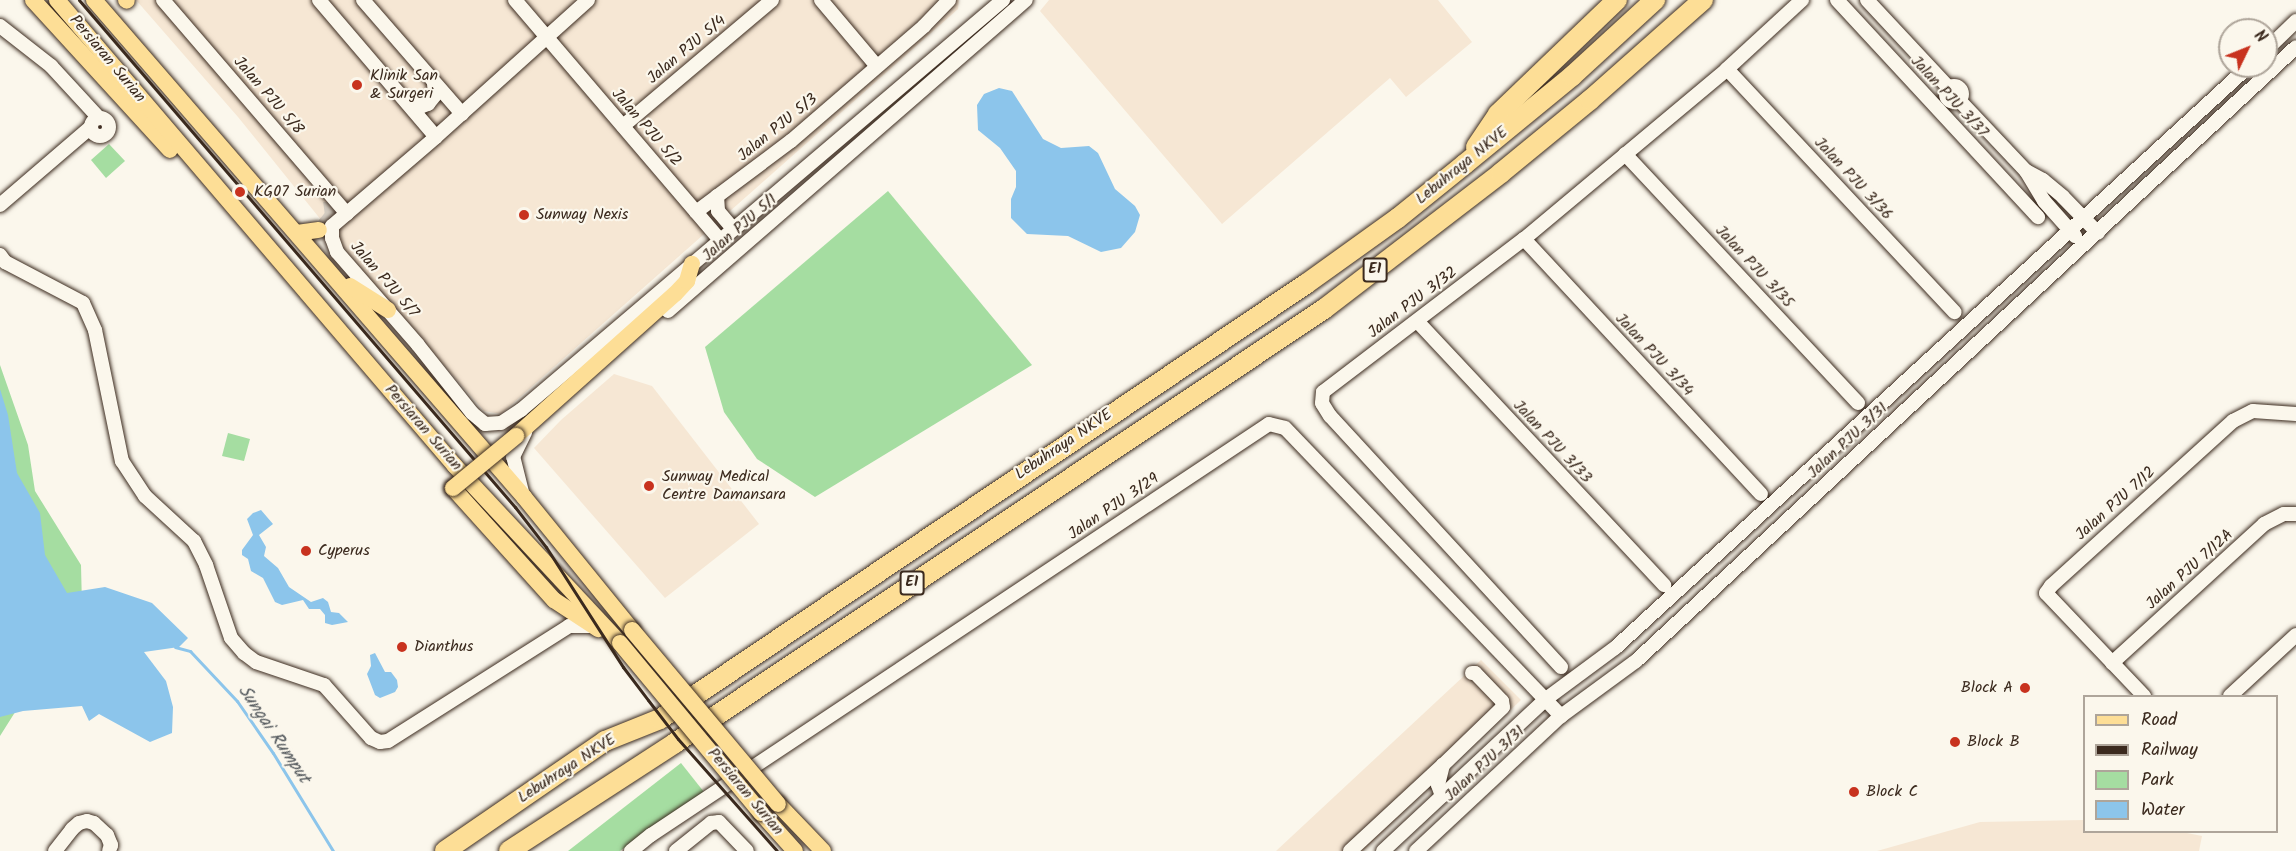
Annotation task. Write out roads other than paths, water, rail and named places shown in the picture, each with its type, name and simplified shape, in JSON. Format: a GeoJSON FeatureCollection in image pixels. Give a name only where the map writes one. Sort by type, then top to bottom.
{"type":"FeatureCollection","features":[{"type":"Feature","properties":{"kind":"highway"},"geometry":{"type":"LineString","coordinates":[[1465,164],[1498,114],[1617,0]]}},
{"type":"Feature","properties":{"kind":"highway","name":"Lebuhraya NKVE"},"geometry":{"type":"LineString","coordinates":[[445,851],[605,741],[660,719],[1306,284],[1398,218],[1465,164],[1572,76],[1655,0]]}},
{"type":"Feature","properties":{"kind":"highway","name":"Lebuhraya NKVE"},"geometry":{"type":"LineString","coordinates":[[508,851],[675,743],[1323,309],[1501,173],[1590,100],[1703,0]]}},
{"type":"Feature","properties":{"kind":"main road","name":"Persiaran Surian"},"geometry":{"type":"LineString","coordinates":[[33,0],[125,104],[205,187],[239,215]]}},
{"type":"Feature","properties":{"kind":"main road","name":"Persiaran Surian"},"geometry":{"type":"LineString","coordinates":[[57,0],[455,466],[621,636],[823,851]]}},
{"type":"Feature","properties":{"kind":"main road","name":"Persiaran Surian"},"geometry":{"type":"LineString","coordinates":[[94,0],[524,497],[621,636],[761,813],[795,851]]}},
{"type":"Feature","properties":{"kind":"main road","name":"Persiaran Surian"},"geometry":{"type":"LineString","coordinates":[[109,0],[249,163],[267,189],[278,212]]}},
{"type":"Feature","properties":{"kind":"main road"},"geometry":{"type":"LineString","coordinates":[[297,233],[322,227]]}},
{"type":"Feature","properties":{"kind":"main road"},"geometry":{"type":"LineString","coordinates":[[621,636],[592,626],[554,600],[453,488],[675,294],[687,281],[692,264]]}},
{"type":"Feature","properties":{"kind":"main road"},"geometry":{"type":"LineString","coordinates":[[336,278],[388,310]]}},
{"type":"Feature","properties":{"kind":"street","name":"Jalan PJU 5/8"},"geometry":{"type":"LineString","coordinates":[[163,0],[347,214]]}},
{"type":"Feature","properties":{"kind":"street"},"geometry":{"type":"LineString","coordinates":[[319,0],[436,137]]}},
{"type":"Feature","properties":{"kind":"street"},"geometry":{"type":"LineString","coordinates":[[363,0],[462,114]]}},
{"type":"Feature","properties":{"kind":"street","name":"Jalan PJU 5/2"},"geometry":{"type":"LineString","coordinates":[[515,0],[720,240]]}},
{"type":"Feature","properties":{"kind":"street","name":"Jalan PJU 5/7"},"geometry":{"type":"LineString","coordinates":[[508,418],[492,426],[485,424],[456,393],[337,252],[332,238],[332,226],[436,137],[588,0]]}},
{"type":"Feature","properties":{"kind":"street","name":"Jalan PJU 5/4"},"geometry":{"type":"LineString","coordinates":[[623,126],[772,0]]}},
{"type":"Feature","properties":{"kind":"street"},"geometry":{"type":"LineString","coordinates":[[821,0],[876,65]]}},
{"type":"Feature","properties":{"kind":"street","name":"Jalan PJU 5/3"},"geometry":{"type":"LineString","coordinates":[[696,212],[791,141],[876,65],[924,26],[948,0]]}},
{"type":"Feature","properties":{"kind":"street"},"geometry":{"type":"LineString","coordinates":[[980,20],[987,0]]}},
{"type":"Feature","properties":{"kind":"street","name":"Jalan PJU 5/1"},"geometry":{"type":"LineString","coordinates":[[508,418],[1003,0]]}},
{"type":"Feature","properties":{"kind":"street","name":"Jalan PJU 5/1"},"geometry":{"type":"LineString","coordinates":[[520,437],[759,234],[1026,0]]}},
{"type":"Feature","properties":{"kind":"street","name":"Jalan PJU 3/32"},"geometry":{"type":"LineString","coordinates":[[1561,667],[1325,410],[1322,403],[1323,393],[1524,239],[1727,69],[1802,0]]}},
{"type":"Feature","properties":{"kind":"street","name":"Jalan PJU 3/37"},"geometry":{"type":"LineString","coordinates":[[1837,0],[2038,217]]}},
{"type":"Feature","properties":{"kind":"street"},"geometry":{"type":"LineString","coordinates":[[1867,0],[1948,87],[1956,86],[1960,89],[1959,100],[2026,171],[2044,201],[2084,246]]}},
{"type":"Feature","properties":{"kind":"street"},"geometry":{"type":"LineString","coordinates":[[2278,38],[2296,21]]}},
{"type":"Feature","properties":{"kind":"street"},"geometry":{"type":"LineString","coordinates":[[0,26],[51,66],[95,122],[0,205]]}},
{"type":"Feature","properties":{"kind":"street","name":"Jalan PJU 3/31"},"geometry":{"type":"LineString","coordinates":[[1416,851],[1561,716],[1636,661],[2296,47]]}},
{"type":"Feature","properties":{"kind":"street","name":"Jalan PJU 3/36"},"geometry":{"type":"LineString","coordinates":[[1727,69],[1954,312]]}},
{"type":"Feature","properties":{"kind":"street","name":"Jalan PJU 3/31"},"geometry":{"type":"LineString","coordinates":[[1383,851],[1546,699],[1615,648],[2235,78]]}},
{"type":"Feature","properties":{"kind":"street"},"geometry":{"type":"LineString","coordinates":[[407,102],[420,107],[428,104],[435,95],[434,83]]}},
{"type":"Feature","properties":{"kind":"street","name":"Jalan PJU 3/35"},"geometry":{"type":"LineString","coordinates":[[1625,154],[1858,403]]}},
{"type":"Feature","properties":{"kind":"street"},"geometry":{"type":"LineString","coordinates":[[2026,171],[2043,180],[2098,233]]}},
{"type":"Feature","properties":{"kind":"street"},"geometry":{"type":"LineString","coordinates":[[717,196],[718,211],[733,229]]}},
{"type":"Feature","properties":{"kind":"street","name":"Jalan PJU 3/34"},"geometry":{"type":"LineString","coordinates":[[1524,239],[1761,494]]}},
{"type":"Feature","properties":{"kind":"street"},"geometry":{"type":"LineString","coordinates":[[0,255],[11,265],[83,303],[95,330],[122,461],[145,496],[194,541],[206,566],[231,638],[244,654],[256,662],[324,685],[371,738],[380,742],[388,741],[569,626],[592,626]]}},
{"type":"Feature","properties":{"kind":"street","name":"Jalan PJU 3/33"},"geometry":{"type":"LineString","coordinates":[[1417,321],[1664,585]]}},
{"type":"Feature","properties":{"kind":"street","name":"Jalan PJU 7/12"},"geometry":{"type":"LineString","coordinates":[[2112,663],[2051,601],[2046,593],[2050,586],[2233,421],[2253,411],[2296,414]]}},
{"type":"Feature","properties":{"kind":"street"},"geometry":{"type":"LineString","coordinates":[[508,418],[504,426],[505,436],[513,440],[520,437]]}},
{"type":"Feature","properties":{"kind":"street","name":"Jalan PJU 3/29"},"geometry":{"type":"LineString","coordinates":[[631,851],[1269,423],[1285,428],[1561,716]]}},
{"type":"Feature","properties":{"kind":"street"},"geometry":{"type":"LineString","coordinates":[[520,437],[513,458],[524,497]]}},
{"type":"Feature","properties":{"kind":"street","name":"Jalan PJU 7/12A"},"geometry":{"type":"LineString","coordinates":[[2112,663],[2264,524],[2284,514],[2296,514]]}},
{"type":"Feature","properties":{"kind":"street"},"geometry":{"type":"LineString","coordinates":[[2231,695],[2296,636]]}},
{"type":"Feature","properties":{"kind":"street"},"geometry":{"type":"LineString","coordinates":[[2112,663],[2143,695]]}},
{"type":"Feature","properties":{"kind":"street"},"geometry":{"type":"LineString","coordinates":[[1350,851],[1503,707],[1502,701],[1475,673],[1472,673]]}},
{"type":"Feature","properties":{"kind":"street"},"geometry":{"type":"LineString","coordinates":[[1442,796],[1438,785],[1443,765]]}},
{"type":"Feature","properties":{"kind":"street"},"geometry":{"type":"LineString","coordinates":[[56,851],[72,829],[79,823],[87,821],[94,823],[107,835],[111,845],[109,851]]}},
{"type":"Feature","properties":{"kind":"street"},"geometry":{"type":"LineString","coordinates":[[676,851],[711,823],[719,822],[747,851]]}},
{"type":"Feature","properties":{"kind":"water"},"geometry":{"type":"Polygon","coordinates":[[[999,88],[1012,91],[1043,139],[1061,148],[1089,146],[1098,153],[1115,189],[1135,206],[1140,215],[1135,232],[1121,248],[1101,252],[1068,236],[1027,234],[1011,218],[1011,199],[1016,187],[1016,171],[1000,148],[978,130],[977,105],[984,94],[999,88]]]}},
{"type":"Feature","properties":{"kind":"water"},"geometry":{"type":"Polygon","coordinates":[[[0,389],[8,415],[17,473],[40,513],[45,555],[67,593],[105,587],[152,603],[188,638],[179,647],[144,652],[166,681],[173,707],[172,733],[150,742],[99,714],[89,721],[82,706],[23,711],[0,717],[0,389]]]}},
{"type":"Feature","properties":{"kind":"water"},"geometry":{"type":"Polygon","coordinates":[[[261,510],[273,524],[259,535],[266,547],[264,556],[278,568],[289,587],[311,602],[323,598],[328,602],[331,612],[339,613],[348,622],[332,625],[325,623],[325,615],[320,609],[309,609],[303,600],[282,605],[275,602],[263,578],[251,571],[248,559],[242,555],[242,550],[253,535],[247,519],[253,513],[261,510]]]}},
{"type":"Feature","properties":{"kind":"water"},"geometry":{"type":"Polygon","coordinates":[[[375,653],[385,672],[391,672],[397,680],[398,687],[395,692],[380,698],[375,695],[367,674],[371,666],[370,655],[375,653]]]}},
{"type":"Feature","properties":{"kind":"waterway","name":"Sungai Rumput"},"geometry":{"type":"LineString","coordinates":[[175,647],[190,651],[237,701],[273,753],[333,851]]}},
{"type":"Feature","properties":{"kind":"tunnel"},"geometry":{"type":"LineString","coordinates":[[324,225],[332,215],[329,193]]}},
{"type":"Feature","properties":{"kind":"railway"},"geometry":{"type":"LineString","coordinates":[[79,0],[515,507],[546,547],[623,667],[648,700],[678,739],[777,851]]}},
{"type":"Feature","properties":{"kind":"place","name":"Klinik San & Surgeri"},"geometry":{"type":"Point","coordinates":[357,85]}},
{"type":"Feature","properties":{"kind":"place","name":"KG07 Surian"},"geometry":{"type":"Point","coordinates":[240,192]}},
{"type":"Feature","properties":{"kind":"place","name":"Sunway Nexis"},"geometry":{"type":"Point","coordinates":[524,215]}},
{"type":"Feature","properties":{"kind":"place","name":"Sunway Medical Centre Damansara"},"geometry":{"type":"Point","coordinates":[649,486]}},
{"type":"Feature","properties":{"kind":"place","name":"Cyperus"},"geometry":{"type":"Point","coordinates":[306,551]}},
{"type":"Feature","properties":{"kind":"place","name":"Dianthus"},"geometry":{"type":"Point","coordinates":[402,647]}},
{"type":"Feature","properties":{"kind":"place","name":"Block A"},"geometry":{"type":"Point","coordinates":[2025,688]}},
{"type":"Feature","properties":{"kind":"place","name":"Block B"},"geometry":{"type":"Point","coordinates":[1955,742]}},
{"type":"Feature","properties":{"kind":"place","name":"Block C"},"geometry":{"type":"Point","coordinates":[1854,792]}}]}
